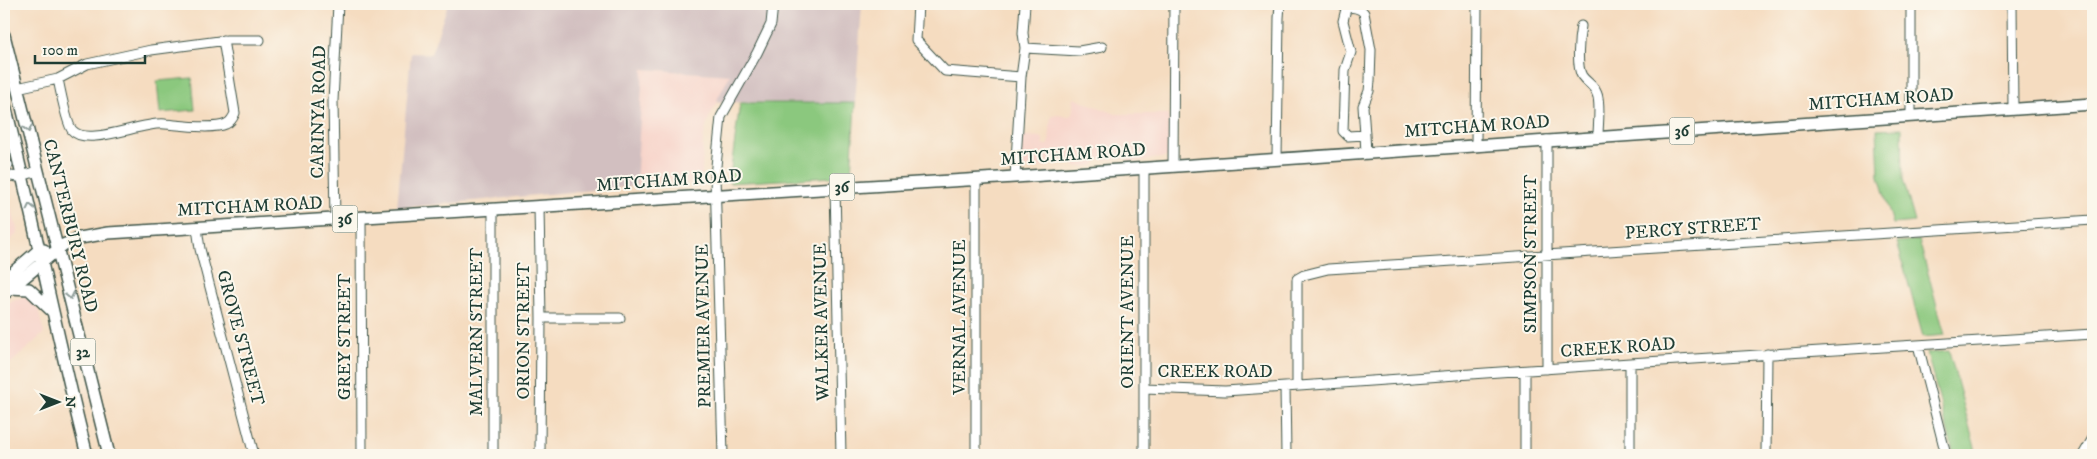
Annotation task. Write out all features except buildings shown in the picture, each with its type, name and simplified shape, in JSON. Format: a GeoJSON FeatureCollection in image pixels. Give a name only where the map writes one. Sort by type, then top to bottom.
{"type":"FeatureCollection","features":[{"type":"Feature","properties":{"kind":"main road","name":"CANTERBURY ROAD"},"geometry":{"type":"LineString","coordinates":[[4,35],[109,455]]}},
{"type":"Feature","properties":{"kind":"main road","name":"CANTERBURY ROAD"},"geometry":{"type":"LineString","coordinates":[[4,101],[87,455]]}},
{"type":"Feature","properties":{"kind":"main road","name":"MITCHAM ROAD"},"geometry":{"type":"LineString","coordinates":[[58,248],[72,240],[98,234],[1015,177],[1598,136],[2093,104]]}},
{"type":"Feature","properties":{"kind":"main road","name":"36"},"geometry":{"type":"LineString","coordinates":[[39,250],[58,248]]}},
{"type":"Feature","properties":{"kind":"main road","name":"36"},"geometry":{"type":"LineString","coordinates":[[6,288],[43,263],[58,248]]}},
{"type":"Feature","properties":{"kind":"main road"},"geometry":{"type":"LineString","coordinates":[[6,288],[39,250]]}},
{"type":"Feature","properties":{"kind":"main road"},"geometry":{"type":"LineString","coordinates":[[6,288],[29,289],[52,311]]}},
{"type":"Feature","properties":{"kind":"street","name":"CARINYA ROAD"},"geometry":{"type":"LineString","coordinates":[[335,220],[333,101],[338,4]]}},
{"type":"Feature","properties":{"kind":"street","name":"PREMIER AVENUE"},"geometry":{"type":"LineString","coordinates":[[723,455],[717,145],[721,117],[771,24],[773,4]]}},
{"type":"Feature","properties":{"kind":"street"},"geometry":{"type":"LineString","coordinates":[[918,4],[916,40],[945,71],[1021,77]]}},
{"type":"Feature","properties":{"kind":"street"},"geometry":{"type":"LineString","coordinates":[[1015,177],[1021,77],[1025,48],[1023,33],[1025,4]]}},
{"type":"Feature","properties":{"kind":"street"},"geometry":{"type":"LineString","coordinates":[[1173,166],[1174,4]]}},
{"type":"Feature","properties":{"kind":"street"},"geometry":{"type":"LineString","coordinates":[[1277,158],[1278,18],[1280,4]]}},
{"type":"Feature","properties":{"kind":"street"},"geometry":{"type":"LineString","coordinates":[[1476,4],[1476,145]]}},
{"type":"Feature","properties":{"kind":"street"},"geometry":{"type":"LineString","coordinates":[[1911,4],[1912,116]]}},
{"type":"Feature","properties":{"kind":"street"},"geometry":{"type":"LineString","coordinates":[[2012,4],[2013,109]]}},
{"type":"Feature","properties":{"kind":"street"},"geometry":{"type":"LineString","coordinates":[[1364,135],[1348,136],[1343,134],[1344,70],[1351,52],[1345,31],[1343,14],[1346,9],[1352,7],[1358,8],[1364,13],[1371,50],[1370,86],[1363,106],[1366,152]]}},
{"type":"Feature","properties":{"kind":"street"},"geometry":{"type":"LineString","coordinates":[[1581,26],[1579,39],[1580,68],[1582,76],[1591,83],[1598,95],[1598,136]]}},
{"type":"Feature","properties":{"kind":"street"},"geometry":{"type":"LineString","coordinates":[[17,88],[58,79],[87,64],[152,50],[223,40],[260,40]]}},
{"type":"Feature","properties":{"kind":"street"},"geometry":{"type":"LineString","coordinates":[[58,79],[71,130],[80,136],[92,137],[158,123],[194,127],[225,125],[232,120],[235,113],[223,40]]}},
{"type":"Feature","properties":{"kind":"street"},"geometry":{"type":"LineString","coordinates":[[1025,48],[1079,51],[1102,47]]}},
{"type":"Feature","properties":{"kind":"street","name":"SIMPSON STREET"},"geometry":{"type":"LineString","coordinates":[[1547,140],[1547,369]]}},
{"type":"Feature","properties":{"kind":"street","name":"ORIENT AVENUE"},"geometry":{"type":"LineString","coordinates":[[1144,168],[1144,455]]}},
{"type":"Feature","properties":{"kind":"street"},"geometry":{"type":"LineString","coordinates":[[4,175],[23,176],[38,171]]}},
{"type":"Feature","properties":{"kind":"street","name":"VERNAL AVENUE"},"geometry":{"type":"LineString","coordinates":[[976,179],[976,455]]}},
{"type":"Feature","properties":{"kind":"street","name":"WALKER AVENUE"},"geometry":{"type":"LineString","coordinates":[[835,188],[841,455]]}},
{"type":"Feature","properties":{"kind":"street","name":"ORION STREET"},"geometry":{"type":"LineString","coordinates":[[539,207],[541,318],[540,455]]}},
{"type":"Feature","properties":{"kind":"street","name":"MALVERN STREET"},"geometry":{"type":"LineString","coordinates":[[493,210],[493,453]]}},
{"type":"Feature","properties":{"kind":"street","name":"GREY STREET"},"geometry":{"type":"LineString","coordinates":[[361,218],[362,455]]}},
{"type":"Feature","properties":{"kind":"street","name":"PERCY STREET"},"geometry":{"type":"LineString","coordinates":[[1297,386],[1297,279],[1304,275],[1328,269],[2093,220]]}},
{"type":"Feature","properties":{"kind":"street","name":"GROVE STREET"},"geometry":{"type":"LineString","coordinates":[[197,228],[200,249],[254,455]]}},
{"type":"Feature","properties":{"kind":"street"},"geometry":{"type":"LineString","coordinates":[[541,318],[620,318]]}},
{"type":"Feature","properties":{"kind":"street","name":"CREEK ROAD"},"geometry":{"type":"LineString","coordinates":[[1144,388],[1225,390],[1285,387],[2093,334]]}},
{"type":"Feature","properties":{"kind":"street"},"geometry":{"type":"LineString","coordinates":[[1918,345],[1946,455]]}},
{"type":"Feature","properties":{"kind":"street"},"geometry":{"type":"LineString","coordinates":[[1766,455],[1767,354]]}},
{"type":"Feature","properties":{"kind":"street"},"geometry":{"type":"LineString","coordinates":[[1630,363],[1630,455]]}},
{"type":"Feature","properties":{"kind":"street"},"geometry":{"type":"LineString","coordinates":[[1525,371],[1525,455]]}},
{"type":"Feature","properties":{"kind":"street"},"geometry":{"type":"LineString","coordinates":[[1285,387],[1286,455]]}},
{"type":"Feature","properties":{"kind":"street"},"geometry":{"type":"LineString","coordinates":[[2083,455],[2093,438]]}},
{"type":"Feature","properties":{"kind":"shaded area"},"geometry":{"type":"Polygon","coordinates":[[[448,4],[862,4],[855,103],[716,102],[730,75],[643,69],[636,186],[397,208],[411,53],[431,54],[448,4]]]}},
{"type":"Feature","properties":{"kind":"shaded area"},"geometry":{"type":"Polygon","coordinates":[[[642,69],[731,75],[708,120],[703,139],[702,176],[700,179],[690,183],[636,186],[642,69]]]}},
{"type":"Feature","properties":{"kind":"shaded area"},"geometry":{"type":"Polygon","coordinates":[[[1074,98],[1116,114],[1169,114],[1168,157],[1130,162],[1126,158],[1098,160],[1093,166],[1074,167],[1072,162],[1052,163],[1049,167],[1023,168],[1020,164],[1021,136],[1041,137],[1043,145],[1049,145],[1051,115],[1072,116],[1074,98]]]}},
{"type":"Feature","properties":{"kind":"shaded area"},"geometry":{"type":"Polygon","coordinates":[[[4,178],[18,233],[4,247],[4,178]]]}},
{"type":"Feature","properties":{"kind":"shaded area"},"geometry":{"type":"Polygon","coordinates":[[[27,297],[38,309],[44,333],[8,366],[4,349],[4,309],[12,301],[27,297]]]}},
{"type":"Feature","properties":{"kind":"green space"},"geometry":{"type":"Polygon","coordinates":[[[192,78],[195,110],[160,113],[157,81],[192,78]]]}},
{"type":"Feature","properties":{"kind":"green space"},"geometry":{"type":"Polygon","coordinates":[[[740,103],[855,103],[851,176],[729,183],[740,103]]]}},
{"type":"Feature","properties":{"kind":"green space"},"geometry":{"type":"Polygon","coordinates":[[[1902,128],[1903,179],[1915,222],[1893,224],[1879,176],[1877,129],[1902,128]]]}},
{"type":"Feature","properties":{"kind":"green space"},"geometry":{"type":"Polygon","coordinates":[[[1919,240],[1945,335],[1923,337],[1897,242],[1919,240]]]}},
{"type":"Feature","properties":{"kind":"green space"},"geometry":{"type":"Polygon","coordinates":[[[1949,351],[1977,455],[1954,455],[1927,353],[1949,351]]]}}]}
